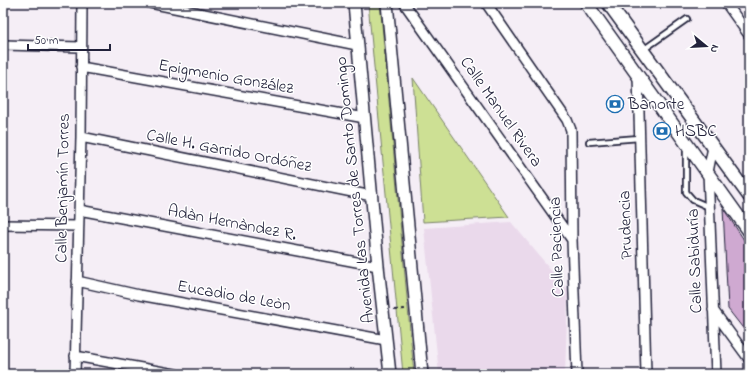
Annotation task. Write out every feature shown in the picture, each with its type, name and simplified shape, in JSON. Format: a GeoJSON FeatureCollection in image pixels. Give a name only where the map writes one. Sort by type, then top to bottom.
{"type":"FeatureCollection","features":[{"type":"Feature","properties":{"kind":"main road"},"geometry":{"type":"LineString","coordinates":[[586,3],[749,230]]}},
{"type":"Feature","properties":{"kind":"main road"},"geometry":{"type":"LineString","coordinates":[[608,3],[749,196]]}},
{"type":"Feature","properties":{"kind":"street","name":"Calle Benjamín Torres"},"geometry":{"type":"LineString","coordinates":[[75,374],[81,137],[82,3]]}},
{"type":"Feature","properties":{"kind":"street"},"geometry":{"type":"LineString","coordinates":[[150,3],[358,45]]}},
{"type":"Feature","properties":{"kind":"street","name":"Avenida Las Torres de Santo Domingo"},"geometry":{"type":"LineString","coordinates":[[354,3],[378,266],[390,374]]}},
{"type":"Feature","properties":{"kind":"street"},"geometry":{"type":"LineString","coordinates":[[387,3],[422,374]]}},
{"type":"Feature","properties":{"kind":"street","name":"Calle Manuel Rivera"},"geometry":{"type":"LineString","coordinates":[[404,3],[572,240]]}},
{"type":"Feature","properties":{"kind":"street","name":"Calle Paciencia"},"geometry":{"type":"LineString","coordinates":[[486,3],[567,120],[571,130],[572,240],[577,374]]}},
{"type":"Feature","properties":{"kind":"street"},"geometry":{"type":"LineString","coordinates":[[726,3],[749,35]]}},
{"type":"Feature","properties":{"kind":"street"},"geometry":{"type":"LineString","coordinates":[[3,45],[81,47]]}},
{"type":"Feature","properties":{"kind":"street","name":"Epigmenio González"},"geometry":{"type":"LineString","coordinates":[[81,66],[365,118]]}},
{"type":"Feature","properties":{"kind":"street","name":"Prudencia"},"geometry":{"type":"LineString","coordinates":[[638,75],[646,374]]}},
{"type":"Feature","properties":{"kind":"street","name":"Calle H. Garrido Ordóñez"},"geometry":{"type":"LineString","coordinates":[[81,137],[372,196]]}},
{"type":"Feature","properties":{"kind":"street","name":"Calle Sabiduría"},"geometry":{"type":"LineString","coordinates":[[713,147],[708,172],[716,374]]}},
{"type":"Feature","properties":{"kind":"street","name":"Adàn Hernàndez R."},"geometry":{"type":"LineString","coordinates":[[79,210],[378,266]]}},
{"type":"Feature","properties":{"kind":"street"},"geometry":{"type":"LineString","coordinates":[[3,225],[78,226]]}},
{"type":"Feature","properties":{"kind":"street","name":"Eucadio de Leòn"},"geometry":{"type":"LineString","coordinates":[[77,281],[139,296],[386,340]]}},
{"type":"Feature","properties":{"kind":"street"},"geometry":{"type":"LineString","coordinates":[[713,310],[749,359]]}},
{"type":"Feature","properties":{"kind":"street"},"geometry":{"type":"LineString","coordinates":[[75,356],[175,374]]}},
{"type":"Feature","properties":{"kind":"lane"},"geometry":{"type":"LineString","coordinates":[[643,50],[687,19]]}},
{"type":"Feature","properties":{"kind":"lane"},"geometry":{"type":"LineString","coordinates":[[589,142],[639,138]]}},
{"type":"Feature","properties":{"kind":"lane"},"geometry":{"type":"LineString","coordinates":[[686,142],[686,192],[693,200],[709,207]]}},
{"type":"Feature","properties":{"kind":"path"},"geometry":{"type":"LineString","coordinates":[[384,312],[416,308]]}},
{"type":"Feature","properties":{"kind":"shaded area"},"geometry":{"type":"Polygon","coordinates":[[[511,222],[568,290],[565,374],[439,374],[424,228],[511,222]]]}},
{"type":"Feature","properties":{"kind":"green space"},"geometry":{"type":"Polygon","coordinates":[[[368,3],[380,3],[414,374],[403,374],[368,3]]]}},
{"type":"Feature","properties":{"kind":"green space"},"geometry":{"type":"Polygon","coordinates":[[[413,78],[509,217],[423,222],[413,78]]]}},
{"type":"Feature","properties":{"kind":"building"},"geometry":{"type":"Polygon","coordinates":[[[723,208],[748,246],[749,336],[728,309],[723,208]]]}},
{"type":"Feature","properties":{"kind":"place","name":"Banorte"},"geometry":{"type":"Point","coordinates":[615,104]}},
{"type":"Feature","properties":{"kind":"place","name":"HSBC"},"geometry":{"type":"Point","coordinates":[662,131]}}]}
